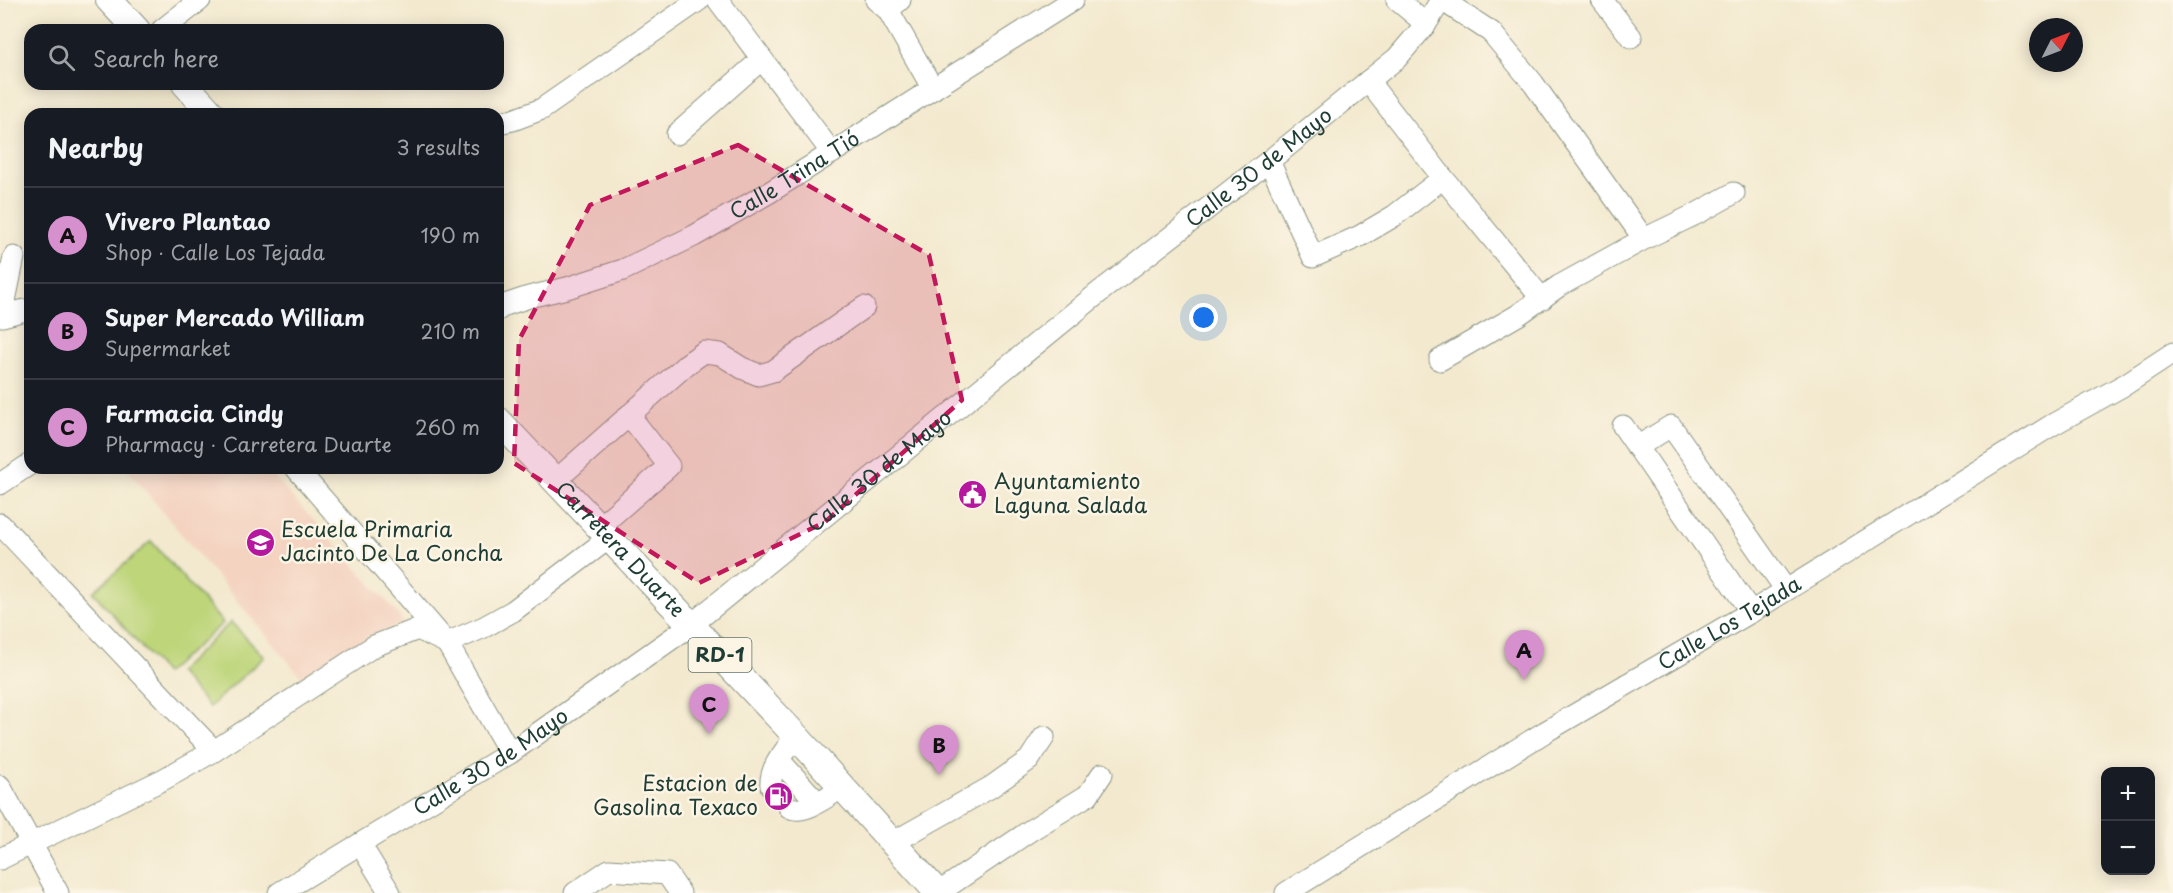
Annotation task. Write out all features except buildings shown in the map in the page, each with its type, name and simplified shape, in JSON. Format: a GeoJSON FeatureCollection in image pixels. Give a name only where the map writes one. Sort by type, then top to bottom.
{"type":"FeatureCollection","features":[{"type":"Feature","properties":{"kind":"main road"},"geometry":{"type":"LineString","coordinates":[[109,0],[131,24]]}},
{"type":"Feature","properties":{"kind":"main road"},"geometry":{"type":"LineString","coordinates":[[190,90],[207,108]]}},
{"type":"Feature","properties":{"kind":"main road","name":"Carretera Duarte"},"geometry":{"type":"LineString","coordinates":[[504,426],[796,736],[938,893]]}},
{"type":"Feature","properties":{"kind":"street"},"geometry":{"type":"LineString","coordinates":[[170,24],[200,0]]}},
{"type":"Feature","properties":{"kind":"street"},"geometry":{"type":"LineString","coordinates":[[504,122],[542,109],[699,0]]}},
{"type":"Feature","properties":{"kind":"street"},"geometry":{"type":"LineString","coordinates":[[718,0],[831,153]]}},
{"type":"Feature","properties":{"kind":"street","name":"Calle Trina Tió"},"geometry":{"type":"LineString","coordinates":[[504,306],[623,270],[658,254],[770,192],[1073,0]]}},
{"type":"Feature","properties":{"kind":"street"},"geometry":{"type":"LineString","coordinates":[[1397,0],[1426,24]]}},
{"type":"Feature","properties":{"kind":"street"},"geometry":{"type":"LineString","coordinates":[[1442,0],[1491,32],[1533,83],[1644,239]]}},
{"type":"Feature","properties":{"kind":"street","name":"Calle 30 de Mayo"},"geometry":{"type":"LineString","coordinates":[[279,893],[510,753],[691,625],[1102,290],[1269,161],[1397,58],[1426,24],[1442,0]]}},
{"type":"Feature","properties":{"kind":"street"},"geometry":{"type":"LineString","coordinates":[[1602,0],[1631,37]]}},
{"type":"Feature","properties":{"kind":"street"},"geometry":{"type":"LineString","coordinates":[[888,3],[933,89]]}},
{"type":"Feature","properties":{"kind":"street"},"geometry":{"type":"LineString","coordinates":[[677,135],[762,59]]}},
{"type":"Feature","properties":{"kind":"street"},"geometry":{"type":"LineString","coordinates":[[1368,81],[1443,178],[1542,299]]}},
{"type":"Feature","properties":{"kind":"street"},"geometry":{"type":"LineString","coordinates":[[1269,161],[1313,257],[1359,236],[1394,216],[1443,178]]}},
{"type":"Feature","properties":{"kind":"street"},"geometry":{"type":"LineString","coordinates":[[1440,360],[1560,286],[1644,239],[1734,193]]}},
{"type":"Feature","properties":{"kind":"street"},"geometry":{"type":"LineString","coordinates":[[15,258],[1,315],[24,310]]}},
{"type":"Feature","properties":{"kind":"street"},"geometry":{"type":"LineString","coordinates":[[555,481],[704,352],[720,354],[742,369],[759,375],[773,371],[864,307]]}},
{"type":"Feature","properties":{"kind":"street","name":"Calle Los Tejada"},"geometry":{"type":"LineString","coordinates":[[1286,893],[1545,732],[1751,612],[2052,425],[2126,384],[2173,353]]}},
{"type":"Feature","properties":{"kind":"street"},"geometry":{"type":"LineString","coordinates":[[0,859],[164,779],[214,751],[374,646],[418,629],[447,643],[513,611],[604,533],[669,466],[629,416]]}},
{"type":"Feature","properties":{"kind":"street"},"geometry":{"type":"LineString","coordinates":[[1623,426],[1751,612]]}},
{"type":"Feature","properties":{"kind":"street"},"geometry":{"type":"LineString","coordinates":[[1637,447],[1671,426],[1786,590]]}},
{"type":"Feature","properties":{"kind":"street"},"geometry":{"type":"LineString","coordinates":[[0,484],[24,468]]}},
{"type":"Feature","properties":{"kind":"street"},"geometry":{"type":"LineString","coordinates":[[301,474],[447,643],[510,753]]}},
{"type":"Feature","properties":{"kind":"street"},"geometry":{"type":"LineString","coordinates":[[0,524],[214,751]]}},
{"type":"Feature","properties":{"kind":"street"},"geometry":{"type":"LineString","coordinates":[[771,786],[770,777],[796,736]]}},
{"type":"Feature","properties":{"kind":"street"},"geometry":{"type":"LineString","coordinates":[[892,843],[991,787],[1029,760],[1044,736]]}},
{"type":"Feature","properties":{"kind":"street"},"geometry":{"type":"LineString","coordinates":[[779,760],[817,802]]}},
{"type":"Feature","properties":{"kind":"street"},"geometry":{"type":"LineString","coordinates":[[938,893],[1088,795],[1102,774]]}},
{"type":"Feature","properties":{"kind":"street"},"geometry":{"type":"LineString","coordinates":[[0,786],[58,893]]}},
{"type":"Feature","properties":{"kind":"street"},"geometry":{"type":"LineString","coordinates":[[789,807],[794,810],[804,809],[843,787]]}},
{"type":"Feature","properties":{"kind":"street"},"geometry":{"type":"LineString","coordinates":[[360,844],[390,893]]}},
{"type":"Feature","properties":{"kind":"street"},"geometry":{"type":"LineString","coordinates":[[575,893],[609,870],[667,874],[680,893]]}},
{"type":"Feature","properties":{"kind":"highlighted area"},"geometry":{"type":"Polygon","coordinates":[[[738,145],[929,255],[962,400],[825,522],[699,583],[514,463],[519,340],[590,205],[738,145]]]}},
{"type":"Feature","properties":{"kind":"shaded area","name":"Escuela Primaria Jacinto De La Concha"},"geometry":{"type":"Polygon","coordinates":[[[131,474],[271,474],[400,616],[403,624],[380,632],[302,678],[131,474]]]}},
{"type":"Feature","properties":{"kind":"green space"},"geometry":{"type":"Polygon","coordinates":[[[151,541],[223,623],[165,674],[93,592],[151,541]]]}},
{"type":"Feature","properties":{"kind":"green space"},"geometry":{"type":"Polygon","coordinates":[[[231,622],[264,657],[209,707],[178,672],[231,622]]]}},
{"type":"Feature","properties":{"kind":"place","name":"Ayuntamiento Laguna Salada"},"geometry":{"type":"Point","coordinates":[973,494]}},
{"type":"Feature","properties":{"kind":"place","name":"Escuela Primaria Jacinto De La Concha"},"geometry":{"type":"Point","coordinates":[260,542]}},
{"type":"Feature","properties":{"kind":"place","name":"Vivero Plantao"},"geometry":{"type":"Point","coordinates":[1524,680]}},
{"type":"Feature","properties":{"kind":"place","name":"Farmacia Cindy"},"geometry":{"type":"Point","coordinates":[709,734]}},
{"type":"Feature","properties":{"kind":"place","name":"Super Mercado William"},"geometry":{"type":"Point","coordinates":[939,775]}},
{"type":"Feature","properties":{"kind":"place","name":"Estacion de Gasolina Texaco"},"geometry":{"type":"Point","coordinates":[779,796]}}]}
